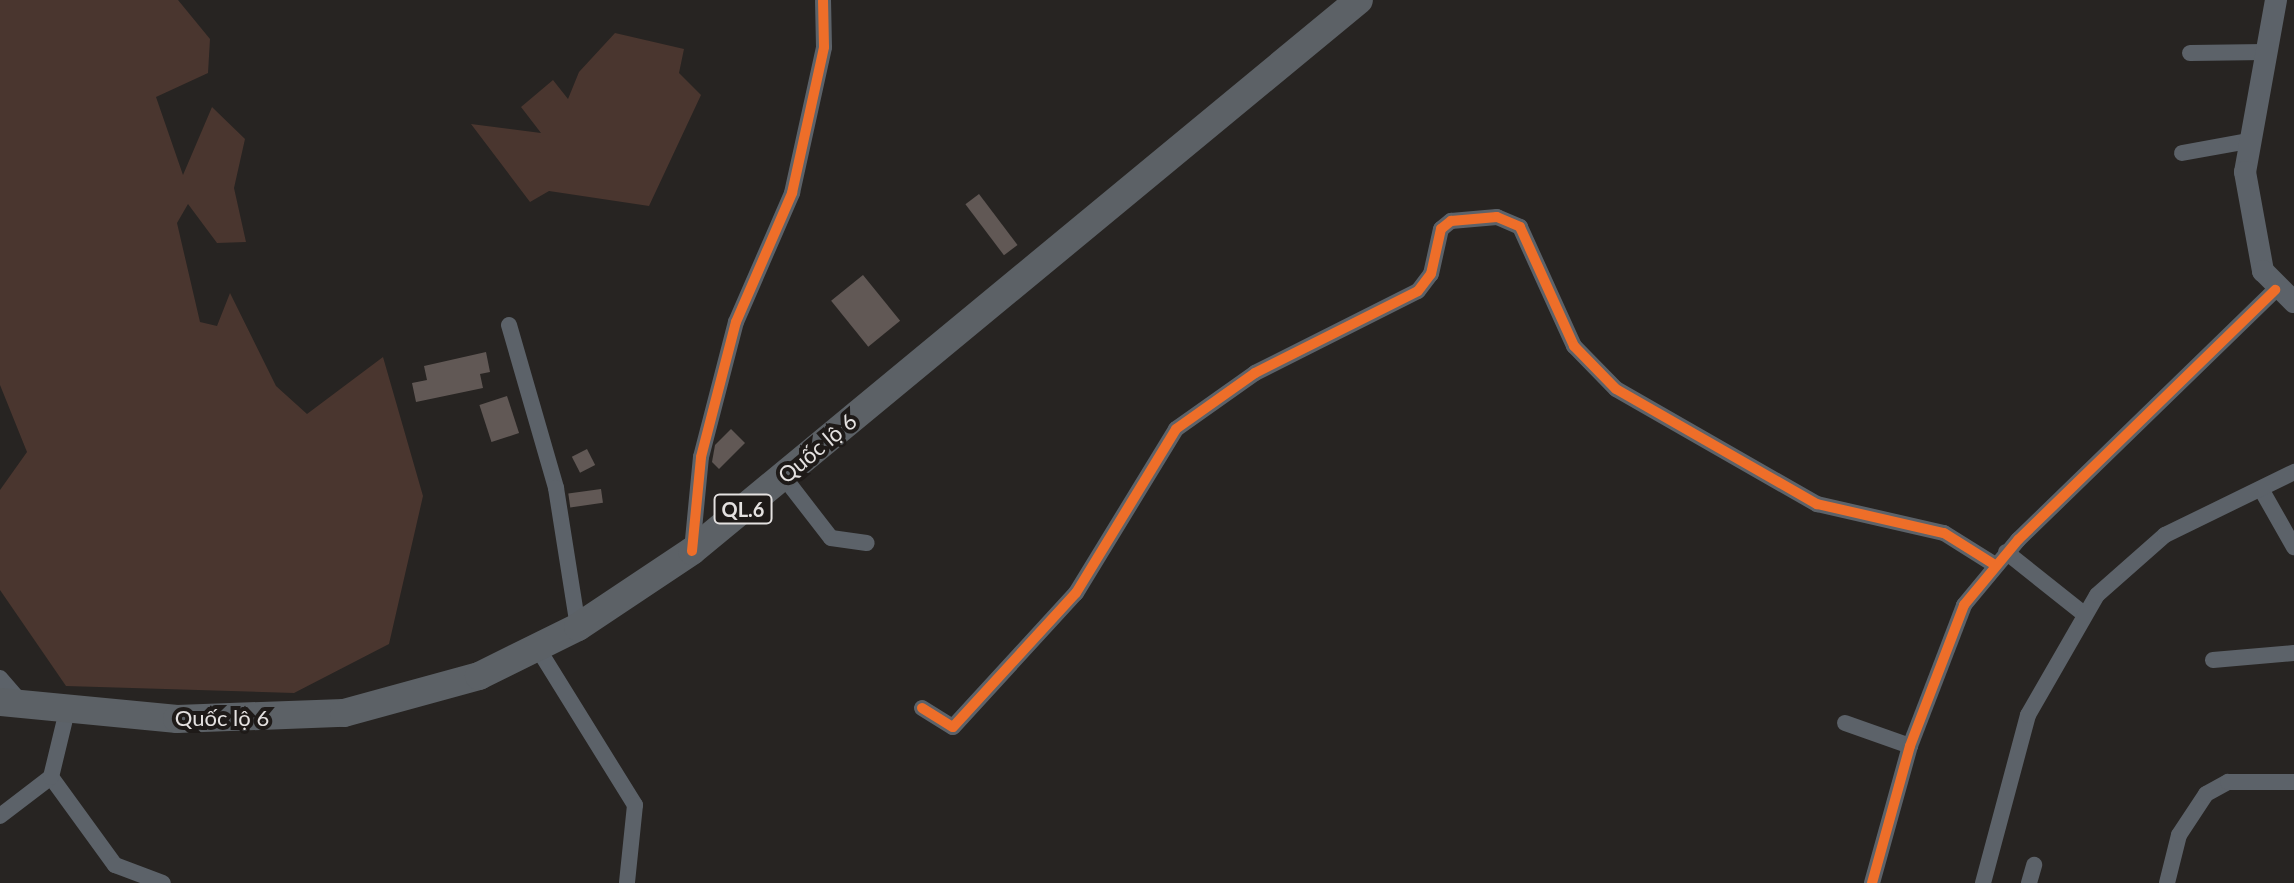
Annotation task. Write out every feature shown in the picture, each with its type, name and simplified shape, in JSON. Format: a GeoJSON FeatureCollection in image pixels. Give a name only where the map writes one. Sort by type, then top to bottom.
{"type":"FeatureCollection","features":[{"type":"Feature","properties":{"kind":"highway","name":"Quốc lộ 6"},"geometry":{"type":"LineString","coordinates":[[13,704],[177,719],[344,713],[465,681],[578,627],[692,551],[1359,0]]}},
{"type":"Feature","properties":{"kind":"street"},"geometry":{"type":"LineString","coordinates":[[1872,883],[1910,746],[1957,619],[2001,559],[2284,296],[2263,271],[2254,225],[2249,141],[2276,0]]}},
{"type":"Feature","properties":{"kind":"street"},"geometry":{"type":"LineString","coordinates":[[692,551],[701,457],[736,322],[792,193],[824,47],[823,1]]}},
{"type":"Feature","properties":{"kind":"street"},"geometry":{"type":"LineString","coordinates":[[2190,53],[2265,52]]}},
{"type":"Feature","properties":{"kind":"street"},"geometry":{"type":"LineString","coordinates":[[2182,153],[2249,141]]}},
{"type":"Feature","properties":{"kind":"street"},"geometry":{"type":"LineString","coordinates":[[922,708],[953,727],[1076,593],[1176,429],[1255,373],[1418,291],[1431,274],[1441,229],[1451,221],[1497,217],[1520,227],[1574,346],[1616,389],[1817,504],[1944,533],[2001,559],[2084,614]]}},
{"type":"Feature","properties":{"kind":"street"},"geometry":{"type":"LineString","coordinates":[[509,325],[556,488],[578,627]]}},
{"type":"Feature","properties":{"kind":"street"},"geometry":{"type":"LineString","coordinates":[[1985,882],[2028,715],[2084,614],[2145,549],[2294,472]]}},
{"type":"Feature","properties":{"kind":"street"},"geometry":{"type":"LineString","coordinates":[[783,476],[831,538],[867,543]]}},
{"type":"Feature","properties":{"kind":"street"},"geometry":{"type":"LineString","coordinates":[[2261,489],[2294,547]]}},
{"type":"Feature","properties":{"kind":"street"},"geometry":{"type":"LineString","coordinates":[[537,647],[635,805],[627,883]]}},
{"type":"Feature","properties":{"kind":"street"},"geometry":{"type":"LineString","coordinates":[[2213,660],[2294,653]]}},
{"type":"Feature","properties":{"kind":"street"},"geometry":{"type":"LineString","coordinates":[[0,678],[13,704]]}},
{"type":"Feature","properties":{"kind":"street"},"geometry":{"type":"LineString","coordinates":[[0,816],[51,777],[67,711]]}},
{"type":"Feature","properties":{"kind":"street"},"geometry":{"type":"LineString","coordinates":[[1845,723],[1910,746]]}},
{"type":"Feature","properties":{"kind":"street"},"geometry":{"type":"LineString","coordinates":[[51,777],[115,865],[163,883]]}},
{"type":"Feature","properties":{"kind":"street"},"geometry":{"type":"LineString","coordinates":[[2167,883],[2179,835],[2206,794],[2228,782],[2294,782]]}},
{"type":"Feature","properties":{"kind":"street"},"geometry":{"type":"LineString","coordinates":[[2029,883],[2034,865]]}},
{"type":"Feature","properties":{"kind":"shaded area"},"geometry":{"type":"Polygon","coordinates":[[[0,0],[178,0],[210,39],[208,73],[156,97],[183,175],[212,107],[245,139],[234,188],[246,242],[217,243],[188,204],[177,223],[200,322],[217,326],[230,293],[276,386],[307,414],[383,357],[423,496],[389,644],[294,693],[66,686],[0,590],[0,490],[27,452],[0,385],[0,0]]]}},
{"type":"Feature","properties":{"kind":"shaded area"},"geometry":{"type":"Polygon","coordinates":[[[615,33],[684,49],[679,73],[701,95],[649,206],[549,191],[530,202],[471,124],[541,133],[521,107],[553,80],[568,99],[579,72],[615,33]]]}},
{"type":"Feature","properties":{"kind":"building"},"geometry":{"type":"Polygon","coordinates":[[[979,194],[1018,245],[1004,255],[965,204],[979,194]]]}},
{"type":"Feature","properties":{"kind":"building"},"geometry":{"type":"Polygon","coordinates":[[[863,275],[900,321],[868,347],[831,301],[863,275]]]}},
{"type":"Feature","properties":{"kind":"building"},"geometry":{"type":"Polygon","coordinates":[[[486,352],[490,372],[480,374],[483,388],[416,402],[412,383],[427,380],[424,366],[486,352]]]}},
{"type":"Feature","properties":{"kind":"building"},"geometry":{"type":"Polygon","coordinates":[[[507,396],[519,433],[491,442],[479,405],[507,396]]]}},
{"type":"Feature","properties":{"kind":"building"},"geometry":{"type":"Polygon","coordinates":[[[731,429],[745,443],[719,469],[712,462],[715,445],[731,429]]]}},
{"type":"Feature","properties":{"kind":"building"},"geometry":{"type":"Polygon","coordinates":[[[587,449],[595,465],[580,473],[572,457],[587,449]]]}},
{"type":"Feature","properties":{"kind":"building"},"geometry":{"type":"Polygon","coordinates":[[[601,489],[603,503],[570,507],[568,494],[601,489]]]}},
{"type":"Feature","properties":{"kind":"cycle path"},"geometry":{"type":"LineString","coordinates":[[692,551],[701,457],[736,322],[792,193],[824,47],[823,1]]}},
{"type":"Feature","properties":{"kind":"cycle path"},"geometry":{"type":"LineString","coordinates":[[922,708],[953,727],[1076,593],[1176,429],[1255,373],[1418,291],[1431,274],[1441,229],[1451,221],[1497,217],[1520,227],[1574,346],[1616,389],[1817,504],[1944,533],[1995,565]]}},
{"type":"Feature","properties":{"kind":"cycle path"},"geometry":{"type":"LineString","coordinates":[[1872,883],[1910,746],[1964,605],[2018,540],[2275,290]]}}]}
